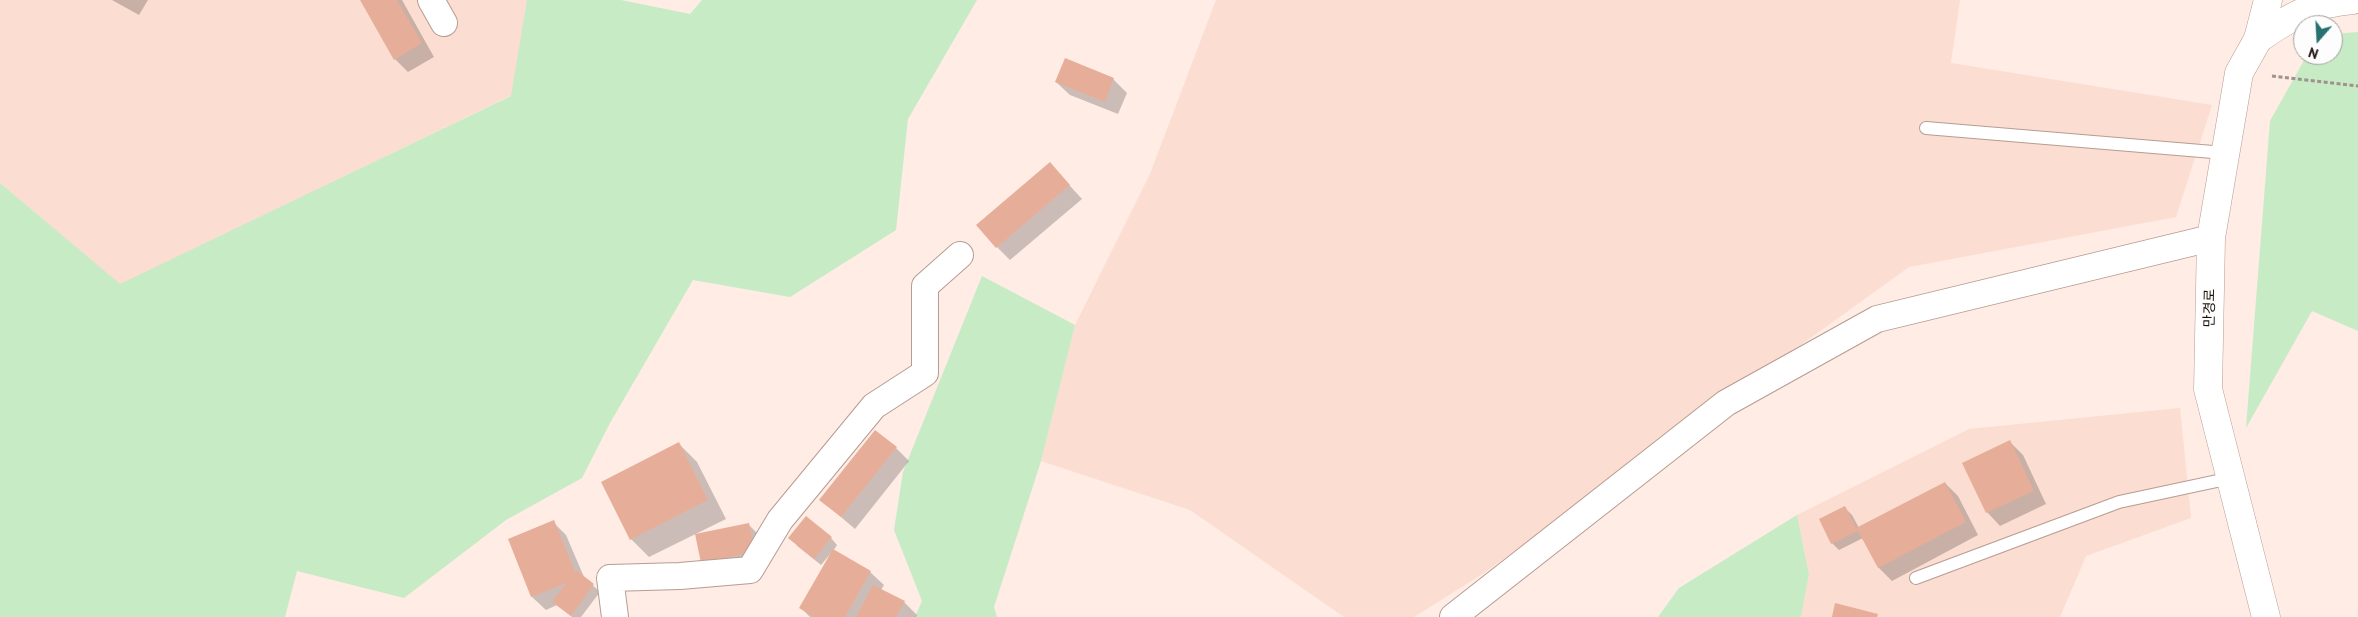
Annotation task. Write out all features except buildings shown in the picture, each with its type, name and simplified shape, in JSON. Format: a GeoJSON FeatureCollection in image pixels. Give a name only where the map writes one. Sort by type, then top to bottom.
{"type":"FeatureCollection","features":[{"type":"Feature","properties":{"kind":"main road","name":"만경로"},"geometry":{"type":"LineString","coordinates":[[2266,617],[2208,389],[2211,238],[2239,73],[2258,39],[2268,0]]}},
{"type":"Feature","properties":{"kind":"main road"},"geometry":{"type":"LineString","coordinates":[[2258,39],[2297,13],[2330,2],[2355,0]]}},
{"type":"Feature","properties":{"kind":"street"},"geometry":{"type":"LineString","coordinates":[[431,0],[444,23]]}},
{"type":"Feature","properties":{"kind":"street"},"geometry":{"type":"LineString","coordinates":[[1453,617],[1726,403],[1877,319],[2211,238]]}},
{"type":"Feature","properties":{"kind":"street"},"geometry":{"type":"LineString","coordinates":[[615,617],[610,578],[680,576],[750,570],[780,520],[874,406],[925,373],[925,286],[960,255]]}},
{"type":"Feature","properties":{"kind":"lane"},"geometry":{"type":"LineString","coordinates":[[1926,128],[2226,153]]}},
{"type":"Feature","properties":{"kind":"lane"},"geometry":{"type":"LineString","coordinates":[[1916,578],[2119,502],[2231,478]]}},
{"type":"Feature","properties":{"kind":"path"},"geometry":{"type":"LineString","coordinates":[[2239,73],[2358,86]]}},
{"type":"Feature","properties":{"kind":"shaded area"},"geometry":{"type":"Polygon","coordinates":[[[0,0],[527,0],[512,95],[120,285],[0,183],[0,0]]]}},
{"type":"Feature","properties":{"kind":"shaded area"},"geometry":{"type":"Polygon","coordinates":[[[1216,0],[1960,0],[1951,63],[2212,105],[2176,217],[1909,267],[1484,573],[1414,617],[1344,617],[1190,510],[1041,461],[1075,325],[1150,174],[1216,0]]]}},
{"type":"Feature","properties":{"kind":"shaded area"},"geometry":{"type":"Polygon","coordinates":[[[2180,408],[2191,518],[2086,556],[2060,617],[1801,617],[1809,575],[1797,515],[1969,429],[2180,408]]]}},
{"type":"Feature","properties":{"kind":"green space"},"geometry":{"type":"Polygon","coordinates":[[[527,0],[621,0],[690,14],[702,0],[977,0],[908,119],[896,230],[790,297],[693,280],[610,423],[582,478],[506,520],[404,598],[297,571],[285,617],[0,617],[0,183],[120,284],[511,96],[527,0]]]}},
{"type":"Feature","properties":{"kind":"green space"},"geometry":{"type":"Polygon","coordinates":[[[2358,32],[2358,331],[2312,311],[2246,428],[2270,121],[2301,65],[2343,65],[2343,33],[2358,32]]]}},
{"type":"Feature","properties":{"kind":"green space"},"geometry":{"type":"Polygon","coordinates":[[[982,276],[1075,325],[1041,461],[994,607],[997,617],[915,617],[922,601],[894,530],[903,472],[982,276]]]}},
{"type":"Feature","properties":{"kind":"green space"},"geometry":{"type":"Polygon","coordinates":[[[1797,515],[1809,575],[1801,617],[1658,617],[1679,588],[1797,515]]]}}]}
